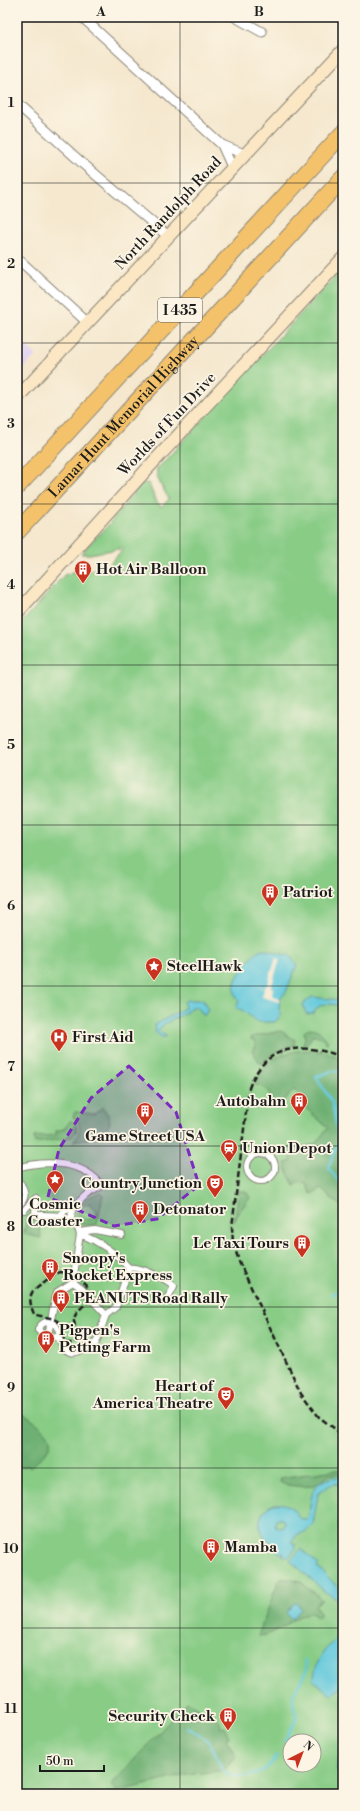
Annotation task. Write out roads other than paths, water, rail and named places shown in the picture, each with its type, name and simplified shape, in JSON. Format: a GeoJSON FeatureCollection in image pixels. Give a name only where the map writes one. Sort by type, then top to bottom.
{"type":"FeatureCollection","features":[{"type":"Feature","properties":{"kind":"highway","name":"Lamar Hunt Memorial Highway"},"geometry":{"type":"LineString","coordinates":[[17,487],[343,133]]}},
{"type":"Feature","properties":{"kind":"highway","name":"Lamar Hunt Memorial Highway"},"geometry":{"type":"LineString","coordinates":[[17,532],[343,178]]}},
{"type":"Feature","properties":{"kind":"main road","name":"North Randolph Road"},"geometry":{"type":"LineString","coordinates":[[17,398],[343,50]]}},
{"type":"Feature","properties":{"kind":"main road","name":"Worlds of Fun Drive"},"geometry":{"type":"LineString","coordinates":[[17,613],[153,463],[343,258]]}},
{"type":"Feature","properties":{"kind":"street"},"geometry":{"type":"LineString","coordinates":[[82,17],[222,146],[232,167]]}},
{"type":"Feature","properties":{"kind":"street"},"geometry":{"type":"LineString","coordinates":[[235,17],[262,32]]}},
{"type":"Feature","properties":{"kind":"street"},"geometry":{"type":"LineString","coordinates":[[17,104],[82,163],[168,236]]}},
{"type":"Feature","properties":{"kind":"street"},"geometry":{"type":"LineString","coordinates":[[222,146],[244,154]]}},
{"type":"Feature","properties":{"kind":"street"},"geometry":{"type":"LineString","coordinates":[[17,258],[88,323]]}},
{"type":"Feature","properties":{"kind":"street"},"geometry":{"type":"LineString","coordinates":[[258,1153],[269,1156],[275,1164],[273,1175],[262,1181],[253,1179],[247,1169],[250,1156],[258,1153]]}},
{"type":"Feature","properties":{"kind":"street"},"geometry":{"type":"LineString","coordinates":[[17,1168],[25,1166],[64,1164],[77,1168],[99,1181],[102,1186],[86,1195],[71,1208],[66,1209],[60,1216]]}},
{"type":"Feature","properties":{"kind":"street"},"geometry":{"type":"LineString","coordinates":[[17,1182],[21,1184],[25,1194],[25,1199],[18,1205],[30,1214],[60,1216],[71,1221],[79,1233],[113,1253],[129,1268],[147,1272],[170,1283],[174,1286],[167,1300]]}},
{"type":"Feature","properties":{"kind":"street"},"geometry":{"type":"LineString","coordinates":[[71,1208],[71,1221]]}},
{"type":"Feature","properties":{"kind":"street"},"geometry":{"type":"LineString","coordinates":[[79,1233],[95,1230],[122,1235]]}},
{"type":"Feature","properties":{"kind":"street"},"geometry":{"type":"LineString","coordinates":[[73,1282],[79,1233]]}},
{"type":"Feature","properties":{"kind":"street"},"geometry":{"type":"LineString","coordinates":[[51,1321],[58,1328],[59,1338],[65,1349],[71,1353],[77,1353],[96,1343],[106,1316],[116,1307],[129,1268]]}},
{"type":"Feature","properties":{"kind":"street"},"geometry":{"type":"LineString","coordinates":[[73,1282],[82,1289],[106,1316]]}},
{"type":"Feature","properties":{"kind":"street"},"geometry":{"type":"LineString","coordinates":[[48,1335],[57,1292],[73,1282]]}},
{"type":"Feature","properties":{"kind":"street"},"geometry":{"type":"LineString","coordinates":[[51,1321],[42,1323],[38,1330],[41,1333],[59,1338]]}},
{"type":"Feature","properties":{"kind":"water"},"geometry":{"type":"Polygon","coordinates":[[[262,949],[290,956],[297,965],[286,992],[280,999],[279,1009],[282,1014],[275,1022],[258,1022],[242,1010],[236,1008],[239,1001],[234,991],[238,975],[253,956],[262,949]]]}},
{"type":"Feature","properties":{"kind":"water"},"geometry":{"type":"Polygon","coordinates":[[[312,997],[339,1000],[343,997],[343,1005],[327,1004],[320,1006],[314,1013],[306,1014],[303,1004],[312,997]]]}},
{"type":"Feature","properties":{"kind":"water"},"geometry":{"type":"Polygon","coordinates":[[[187,1000],[203,1000],[208,1010],[204,1016],[197,1007],[193,1007],[187,1010],[187,1012],[164,1024],[158,1031],[166,1036],[163,1038],[155,1032],[155,1025],[185,1008],[184,1002],[187,1000]]]}},
{"type":"Feature","properties":{"kind":"water"},"geometry":{"type":"Polygon","coordinates":[[[333,1477],[343,1477],[343,1483],[330,1485],[318,1494],[313,1525],[305,1532],[298,1534],[291,1542],[296,1544],[294,1546],[296,1548],[288,1558],[286,1556],[285,1557],[282,1555],[284,1554],[282,1552],[280,1554],[273,1547],[274,1545],[264,1536],[260,1525],[261,1517],[264,1511],[270,1506],[278,1504],[286,1505],[293,1510],[300,1519],[306,1519],[309,1516],[313,1492],[320,1483],[333,1477]],[[282,1519],[276,1520],[275,1525],[278,1528],[284,1527],[285,1523],[282,1519]]]}},
{"type":"Feature","properties":{"kind":"water"},"geometry":{"type":"Polygon","coordinates":[[[301,1549],[319,1565],[317,1567],[338,1589],[342,1599],[340,1603],[334,1597],[325,1592],[290,1560],[301,1549]]]}},
{"type":"Feature","properties":{"kind":"water"},"geometry":{"type":"Polygon","coordinates":[[[297,1603],[301,1609],[292,1619],[286,1613],[293,1604],[297,1603]]]}},
{"type":"Feature","properties":{"kind":"water"},"geometry":{"type":"Polygon","coordinates":[[[343,1635],[343,1686],[331,1695],[313,1680],[322,1654],[336,1639],[343,1635]]]}},
{"type":"Feature","properties":{"kind":"water"},"geometry":{"type":"Polygon","coordinates":[[[343,1757],[343,1778],[336,1771],[338,1759],[343,1757]]]}},
{"type":"Feature","properties":{"kind":"waterway"},"geometry":{"type":"LineString","coordinates":[[343,1072],[332,1071],[316,1077],[332,1102],[339,1141],[328,1168],[343,1186]]}},
{"type":"Feature","properties":{"kind":"waterway"},"geometry":{"type":"LineString","coordinates":[[332,1294],[338,1292],[343,1295]]}},
{"type":"Feature","properties":{"kind":"waterway"},"geometry":{"type":"LineString","coordinates":[[289,1733],[297,1717],[293,1705],[293,1698],[296,1688],[306,1672],[305,1660]]}},
{"type":"Feature","properties":{"kind":"waterway"},"geometry":{"type":"LineString","coordinates":[[187,1727],[199,1734],[209,1743],[214,1750],[221,1767],[230,1775],[245,1776],[261,1772],[266,1769],[277,1756]]}},
{"type":"Feature","properties":{"kind":"railway"},"geometry":{"type":"LineString","coordinates":[[343,1057],[314,1049],[287,1050],[276,1054],[265,1062],[256,1073],[249,1088],[232,1227],[233,1243],[240,1264],[301,1393],[319,1417],[343,1435]]}},
{"type":"Feature","properties":{"kind":"railway"},"geometry":{"type":"LineString","coordinates":[[60,1272],[72,1274],[77,1277],[85,1284],[90,1294],[90,1300],[75,1315],[74,1321],[77,1340],[73,1343],[67,1343],[65,1341],[62,1328],[58,1321],[34,1314],[30,1300],[33,1291],[60,1272]]}},
{"type":"Feature","properties":{"kind":"place","name":"Hot Air Balloon"},"geometry":{"type":"Point","coordinates":[83,584]}},
{"type":"Feature","properties":{"kind":"place","name":"Patriot"},"geometry":{"type":"Point","coordinates":[270,907]}},
{"type":"Feature","properties":{"kind":"place","name":"SteelHawk"},"geometry":{"type":"Point","coordinates":[154,981]}},
{"type":"Feature","properties":{"kind":"place","name":"First Aid"},"geometry":{"type":"Point","coordinates":[59,1052]}},
{"type":"Feature","properties":{"kind":"place","name":"Autobahn"},"geometry":{"type":"Point","coordinates":[299,1116]}},
{"type":"Feature","properties":{"kind":"place","name":"Game Street USA"},"geometry":{"type":"Point","coordinates":[145,1126]}},
{"type":"Feature","properties":{"kind":"place","name":"Union Depot"},"geometry":{"type":"Point","coordinates":[229,1163]}},
{"type":"Feature","properties":{"kind":"place","name":"Cosmic Coaster"},"geometry":{"type":"Point","coordinates":[55,1194]}},
{"type":"Feature","properties":{"kind":"place","name":"Country Junction"},"geometry":{"type":"Point","coordinates":[215,1198]}},
{"type":"Feature","properties":{"kind":"place","name":"Detonator"},"geometry":{"type":"Point","coordinates":[140,1224]}},
{"type":"Feature","properties":{"kind":"place","name":"Le Taxi Tours"},"geometry":{"type":"Point","coordinates":[302,1258]}},
{"type":"Feature","properties":{"kind":"place","name":"Snoopy's Rocket Express"},"geometry":{"type":"Point","coordinates":[50,1282]}},
{"type":"Feature","properties":{"kind":"place","name":"PEANUTS Road Rally"},"geometry":{"type":"Point","coordinates":[61,1313]}},
{"type":"Feature","properties":{"kind":"place","name":"Pigpen's Petting Farm"},"geometry":{"type":"Point","coordinates":[46,1354]}},
{"type":"Feature","properties":{"kind":"place","name":"Heart of America Theatre"},"geometry":{"type":"Point","coordinates":[226,1410]}},
{"type":"Feature","properties":{"kind":"place","name":"Mamba"},"geometry":{"type":"Point","coordinates":[211,1562]}},
{"type":"Feature","properties":{"kind":"place","name":"Security Check"},"geometry":{"type":"Point","coordinates":[228,1731]}}]}
